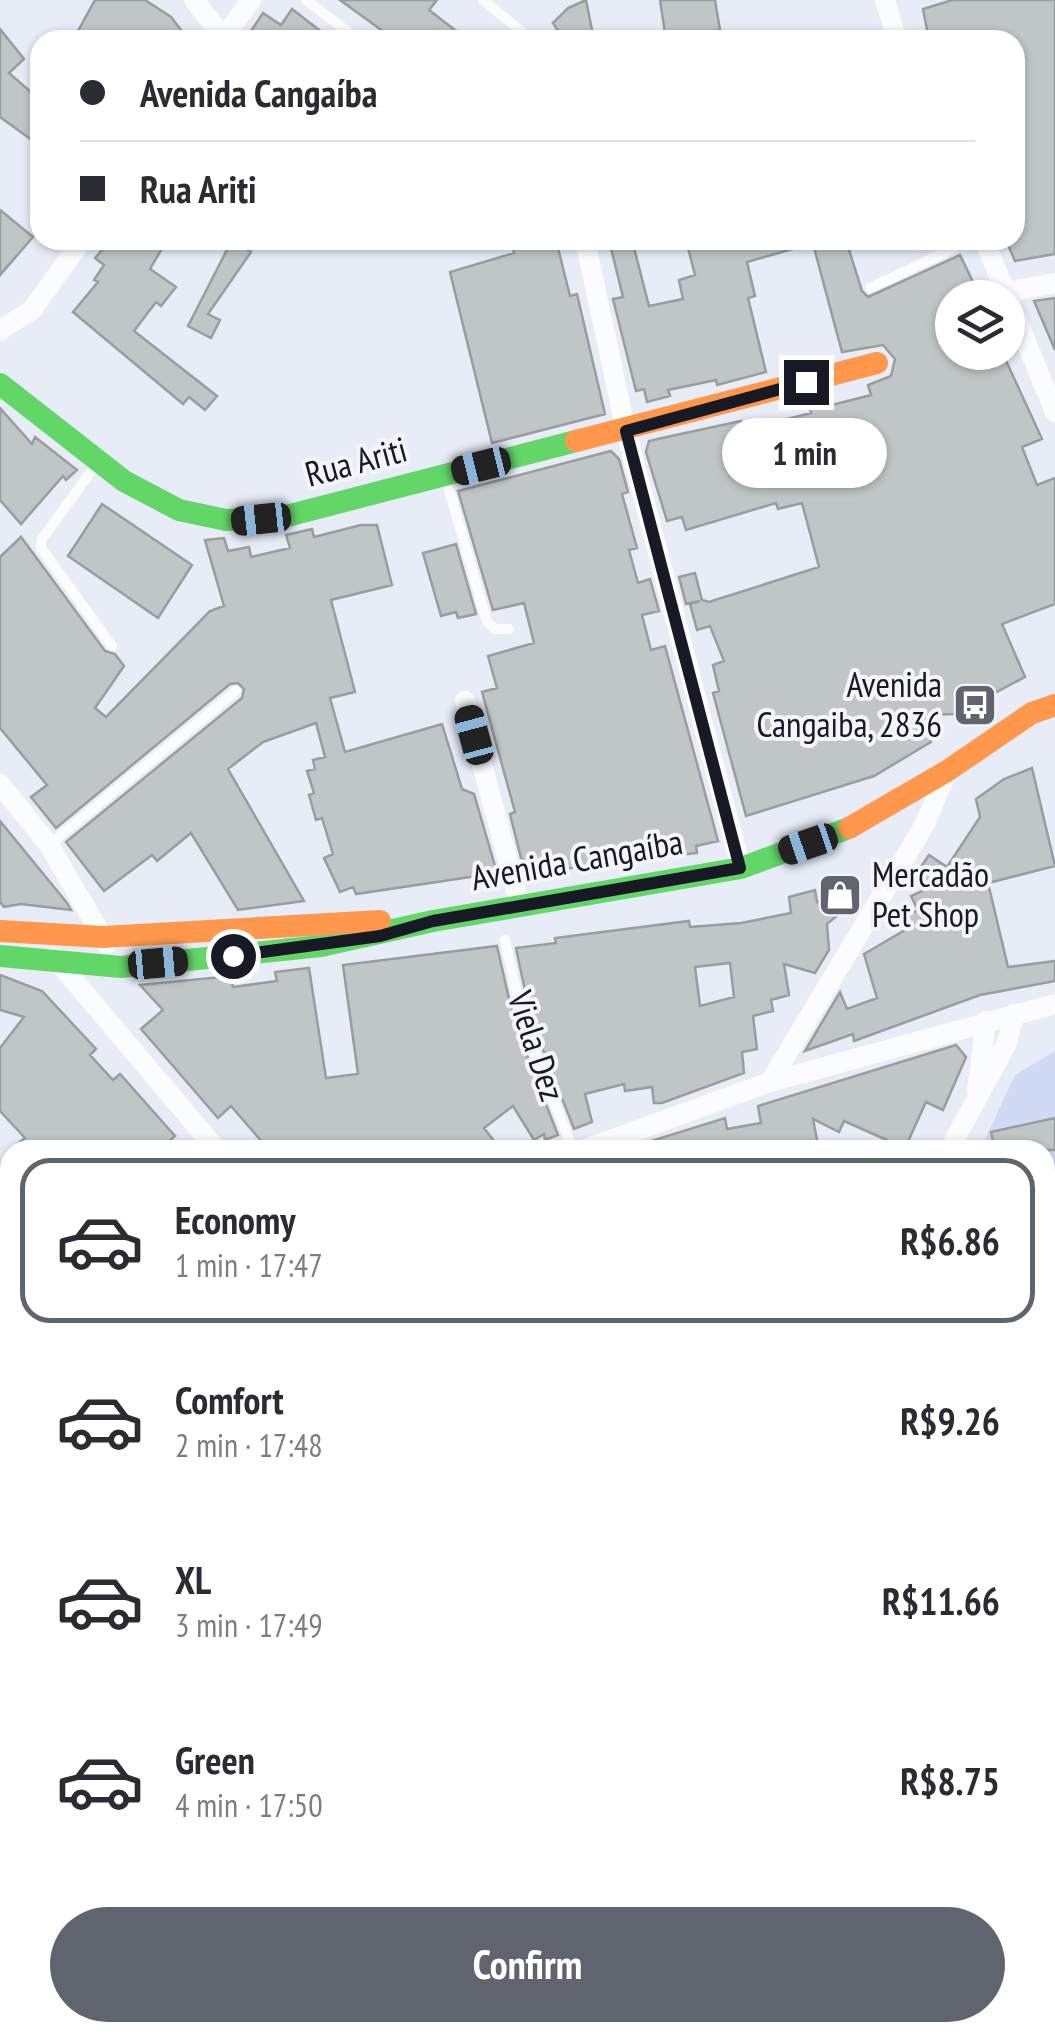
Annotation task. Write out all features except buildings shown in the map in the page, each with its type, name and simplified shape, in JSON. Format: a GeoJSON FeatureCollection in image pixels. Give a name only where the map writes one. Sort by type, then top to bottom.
{"type":"FeatureCollection","features":[{"type":"Feature","properties":{"kind":"main road","name":"Rua Ariti"},"geometry":{"type":"LineString","coordinates":[[0,384],[98,462],[164,504],[202,517],[239,522],[284,517],[878,363]]}},
{"type":"Feature","properties":{"kind":"main road","name":"Avenida Cangaíba"},"geometry":{"type":"LineString","coordinates":[[0,956],[60,965],[122,966],[321,946],[433,921],[740,868],[842,832],[947,770],[1032,713],[1055,705]]}},
{"type":"Feature","properties":{"kind":"main road","name":"Avenida Cangaíba"},"geometry":{"type":"LineString","coordinates":[[1000,736],[1055,724]]}},
{"type":"Feature","properties":{"kind":"main road","name":"Avenida Cangaíba"},"geometry":{"type":"LineString","coordinates":[[0,931],[103,937],[220,932],[317,922],[433,921]]}},
{"type":"Feature","properties":{"kind":"street"},"geometry":{"type":"LineString","coordinates":[[194,0],[216,30]]}},
{"type":"Feature","properties":{"kind":"street"},"geometry":{"type":"LineString","coordinates":[[229,30],[251,0]]}},
{"type":"Feature","properties":{"kind":"street"},"geometry":{"type":"LineString","coordinates":[[885,0],[895,30]]}},
{"type":"Feature","properties":{"kind":"street"},"geometry":{"type":"LineString","coordinates":[[0,329],[32,310],[75,250]]}},
{"type":"Feature","properties":{"kind":"street"},"geometry":{"type":"LineString","coordinates":[[587,250],[626,431],[740,868]]}},
{"type":"Feature","properties":{"kind":"street"},"geometry":{"type":"LineString","coordinates":[[988,250],[1001,280]]}},
{"type":"Feature","properties":{"kind":"street"},"geometry":{"type":"LineString","coordinates":[[1025,288],[1055,282]]}},
{"type":"Feature","properties":{"kind":"street"},"geometry":{"type":"LineString","coordinates":[[1025,339],[1055,412]]}},
{"type":"Feature","properties":{"kind":"street"},"geometry":{"type":"LineString","coordinates":[[465,701],[520,906]]}},
{"type":"Feature","properties":{"kind":"street"},"geometry":{"type":"LineString","coordinates":[[770,1082],[925,824],[947,770]]}},
{"type":"Feature","properties":{"kind":"street"},"geometry":{"type":"LineString","coordinates":[[0,784],[49,845],[122,966]]}},
{"type":"Feature","properties":{"kind":"street"},"geometry":{"type":"LineString","coordinates":[[38,935],[209,1140]]}},
{"type":"Feature","properties":{"kind":"street"},"geometry":{"type":"LineString","coordinates":[[611,1140],[770,1082],[1055,1004]]}},
{"type":"Feature","properties":{"kind":"street"},"geometry":{"type":"LineString","coordinates":[[954,1140],[1007,1043],[1014,1014]]}},
{"type":"Feature","properties":{"kind":"street"},"geometry":{"type":"LineString","coordinates":[[977,1092],[986,1021]]}},
{"type":"Feature","properties":{"kind":"lane"},"geometry":{"type":"LineString","coordinates":[[306,0],[346,30]]}},
{"type":"Feature","properties":{"kind":"lane"},"geometry":{"type":"LineString","coordinates":[[483,0],[520,30]]}},
{"type":"Feature","properties":{"kind":"lane"},"geometry":{"type":"LineString","coordinates":[[870,288],[950,250]]}},
{"type":"Feature","properties":{"kind":"lane"},"geometry":{"type":"LineString","coordinates":[[98,462],[42,539],[41,548],[112,646]]}},
{"type":"Feature","properties":{"kind":"lane"},"geometry":{"type":"LineString","coordinates":[[444,474],[487,622],[494,629],[509,629]]}},
{"type":"Feature","properties":{"kind":"lane"},"geometry":{"type":"LineString","coordinates":[[49,845],[236,692]]}},
{"type":"Feature","properties":{"kind":"lane","name":"Viela Dez"},"geometry":{"type":"LineString","coordinates":[[504,940],[523,1022],[569,1140]]}},
{"type":"Feature","properties":{"kind":"shaded area"},"geometry":{"type":"Polygon","coordinates":[[[1055,1051],[1055,1140],[985,1140],[1015,1075],[1055,1051]]]}},
{"type":"Feature","properties":{"kind":"traffic: fast"},"geometry":{"type":"LineString","coordinates":[[0,384],[124,481],[179,510],[226,520],[283,517],[576,441]]}},
{"type":"Feature","properties":{"kind":"traffic: fast"},"geometry":{"type":"LineString","coordinates":[[0,956],[121,967],[321,946],[433,921],[741,868],[849,828]]}},
{"type":"Feature","properties":{"kind":"traffic: slow"},"geometry":{"type":"LineString","coordinates":[[576,441],[877,363]]}},
{"type":"Feature","properties":{"kind":"traffic: slow"},"geometry":{"type":"LineString","coordinates":[[849,828],[947,771],[1032,713],[1055,705]]}},
{"type":"Feature","properties":{"kind":"traffic: slow"},"geometry":{"type":"LineString","coordinates":[[0,931],[103,937],[380,921]]}},
{"type":"Feature","properties":{"kind":"place","name":"Avenida Cangaiba, 2836"},"geometry":{"type":"Point","coordinates":[975,705]}},
{"type":"Feature","properties":{"kind":"place","name":"Mercadão Pet Shop"},"geometry":{"type":"Point","coordinates":[840,895]}},
{"type":"Feature","properties":{"kind":"route"},"geometry":{"type":"LineString","coordinates":[[233,956],[380,936],[433,921],[740,868],[626,431],[806,382]]}}]}
